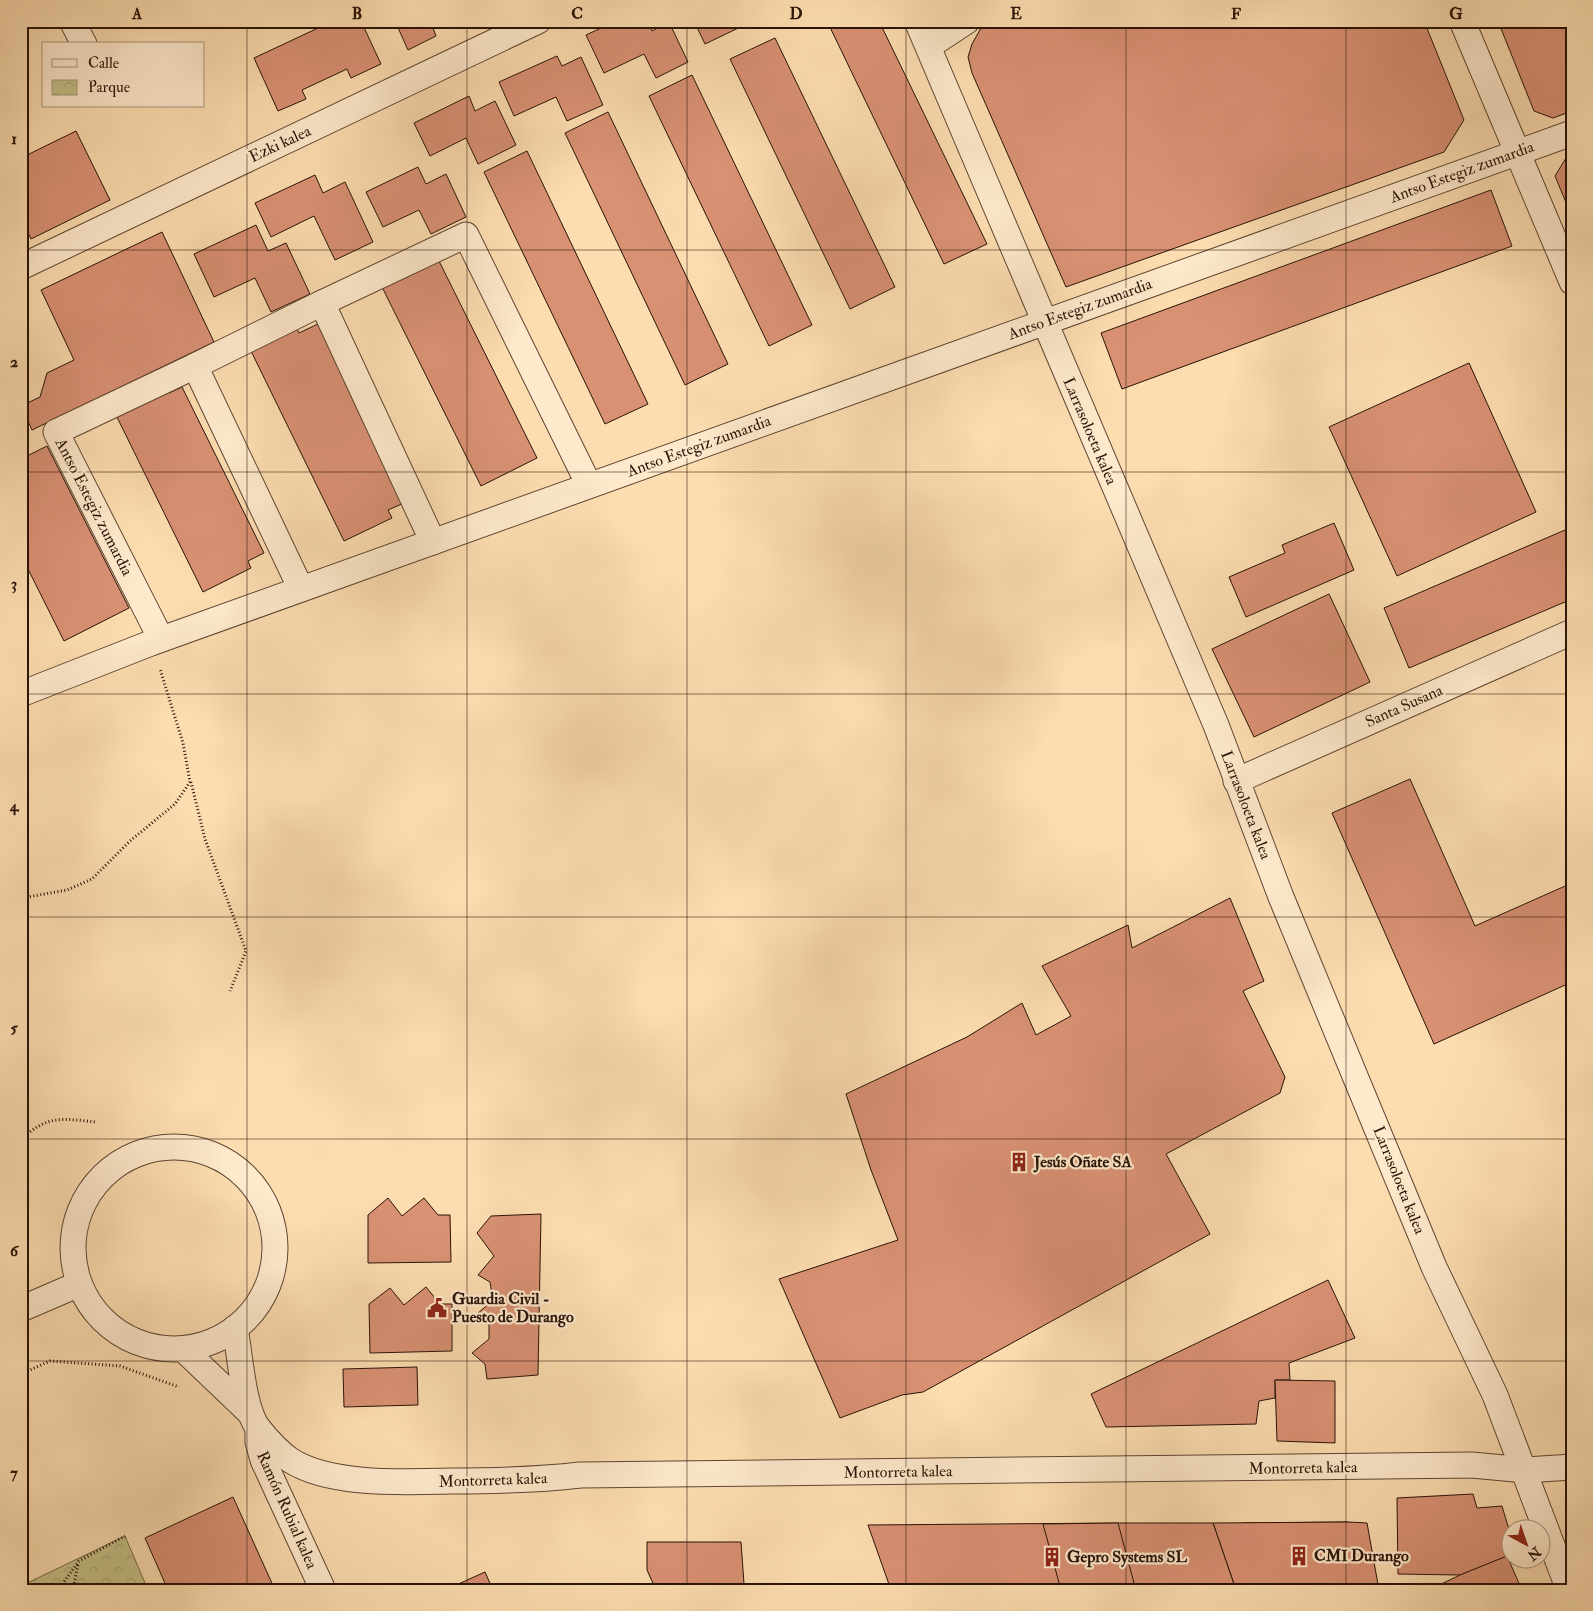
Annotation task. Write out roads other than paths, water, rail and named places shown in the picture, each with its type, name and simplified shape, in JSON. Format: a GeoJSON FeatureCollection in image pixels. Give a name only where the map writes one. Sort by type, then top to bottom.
{"type":"FeatureCollection","features":[{"type":"Feature","properties":{"kind":"street"},"geometry":{"type":"LineString","coordinates":[[72,21],[83,42]]}},
{"type":"Feature","properties":{"kind":"street","name":"Ezki kalea"},"geometry":{"type":"LineString","coordinates":[[21,267],[538,21]]}},
{"type":"Feature","properties":{"kind":"street","name":"Larrasoloeta kalea"},"geometry":{"type":"LineString","coordinates":[[917,21],[1216,725],[1281,897],[1434,1266],[1495,1395],[1526,1470],[1570,1590]]}},
{"type":"Feature","properties":{"kind":"street"},"geometry":{"type":"LineString","coordinates":[[929,46],[967,21]]}},
{"type":"Feature","properties":{"kind":"street"},"geometry":{"type":"LineString","coordinates":[[1462,21],[1572,282]]}},
{"type":"Feature","properties":{"kind":"street","name":"Antso Estegiz zumardia"},"geometry":{"type":"LineString","coordinates":[[21,694],[156,641],[1572,133]]}},
{"type":"Feature","properties":{"kind":"street","name":"Antso Estegiz zumardia"},"geometry":{"type":"LineString","coordinates":[[156,641],[56,432],[466,235],[589,485]]}},
{"type":"Feature","properties":{"kind":"street"},"geometry":{"type":"LineString","coordinates":[[322,303],[433,542]]}},
{"type":"Feature","properties":{"kind":"street"},"geometry":{"type":"LineString","coordinates":[[195,366],[301,589]]}},
{"type":"Feature","properties":{"kind":"street","name":"Santa Susana"},"geometry":{"type":"LineString","coordinates":[[1236,782],[1572,632]]}},
{"type":"Feature","properties":{"kind":"street"},"geometry":{"type":"LineString","coordinates":[[170,1146],[202,1150],[231,1164],[254,1186],[270,1213],[276,1245],[272,1276],[257,1305],[236,1328],[211,1342],[183,1349],[150,1346],[120,1334],[96,1312],[79,1284],[73,1252],[76,1221],[90,1192],[112,1168],[139,1153],[170,1146]]}},
{"type":"Feature","properties":{"kind":"street"},"geometry":{"type":"LineString","coordinates":[[21,1310],[79,1284]]}},
{"type":"Feature","properties":{"kind":"street"},"geometry":{"type":"LineString","coordinates":[[236,1328],[254,1420]]}},
{"type":"Feature","properties":{"kind":"street","name":"Montorreta kalea"},"geometry":{"type":"LineString","coordinates":[[183,1349],[254,1420],[290,1460],[318,1471],[353,1478],[394,1482],[535,1480],[580,1475],[1472,1466],[1526,1470],[1572,1467]]}},
{"type":"Feature","properties":{"kind":"street","name":"Ramón Rubial kalea"},"geometry":{"type":"LineString","coordinates":[[254,1420],[263,1460],[323,1590]]}},
{"type":"Feature","properties":{"kind":"place","name":"Jesús Oñate SA"},"geometry":{"type":"Point","coordinates":[1019,1162]}},
{"type":"Feature","properties":{"kind":"place","name":"Guardia Civil - Puesto de Durango"},"geometry":{"type":"Point","coordinates":[437,1308]}},
{"type":"Feature","properties":{"kind":"place","name":"CMI Durango"},"geometry":{"type":"Point","coordinates":[1299,1556]}},
{"type":"Feature","properties":{"kind":"place","name":"Gepro Systems SL"},"geometry":{"type":"Point","coordinates":[1052,1557]}}]}
